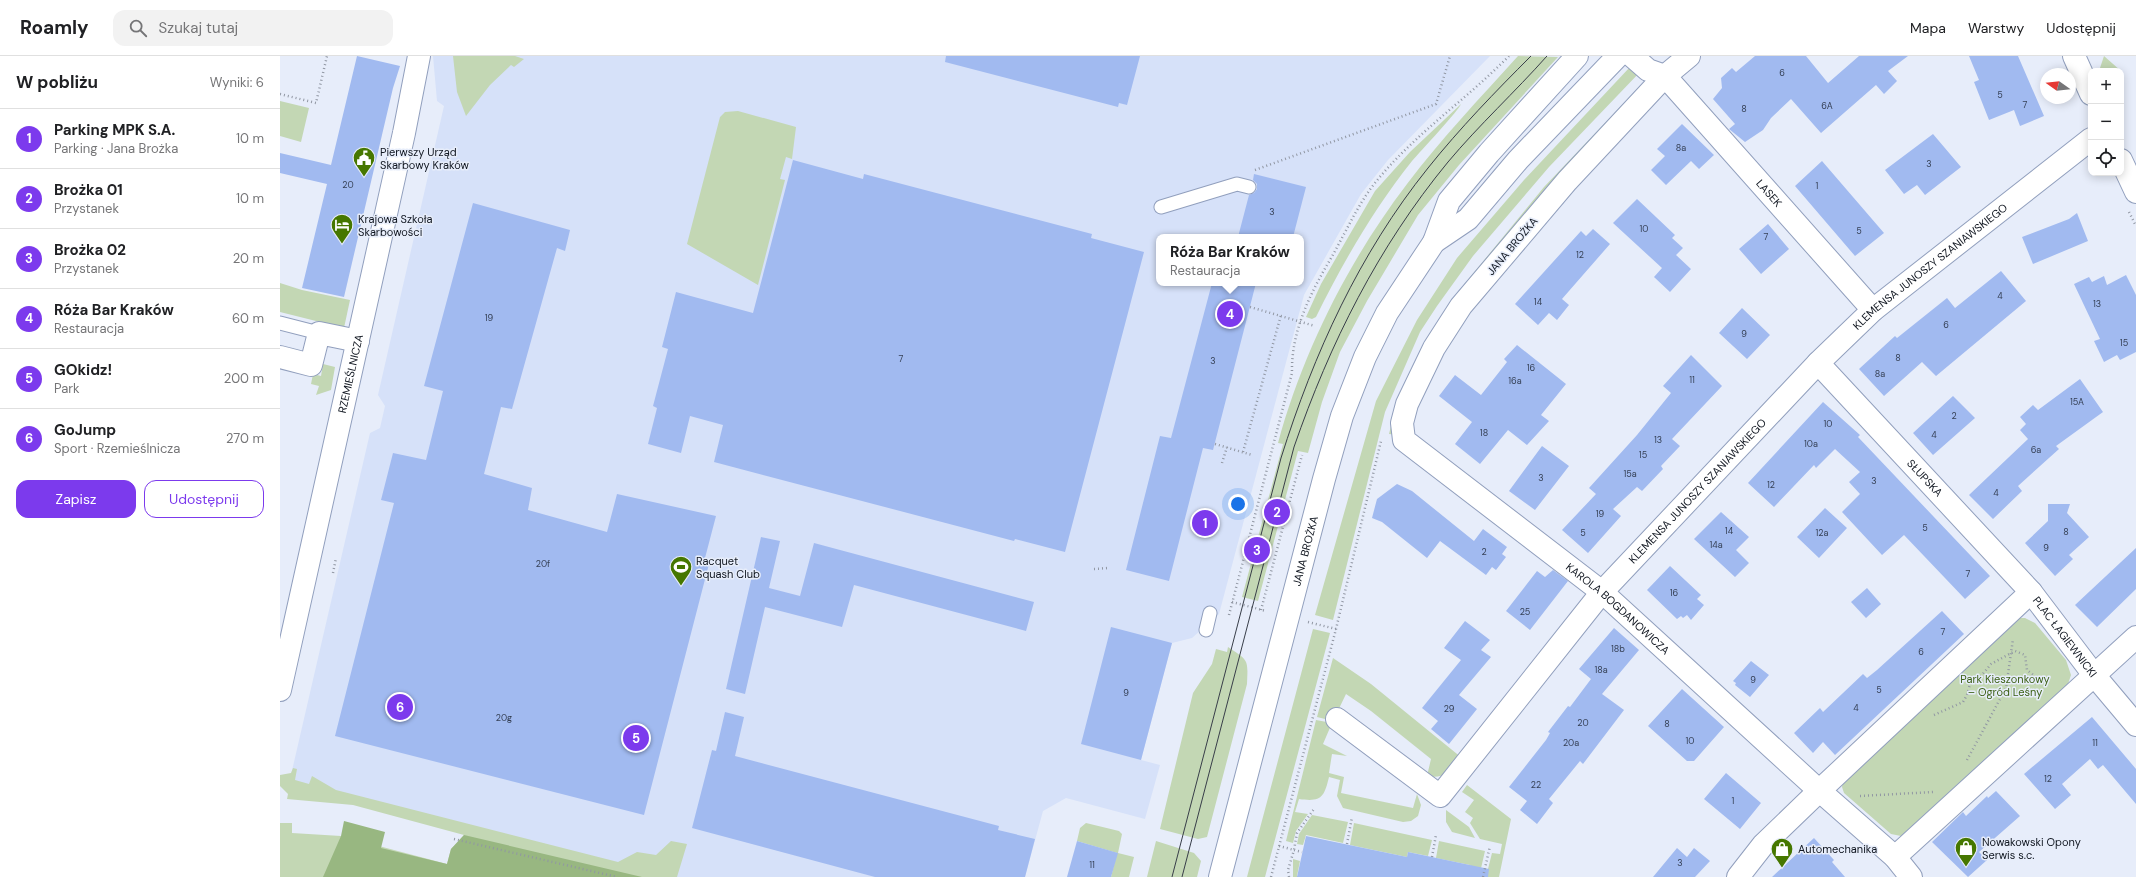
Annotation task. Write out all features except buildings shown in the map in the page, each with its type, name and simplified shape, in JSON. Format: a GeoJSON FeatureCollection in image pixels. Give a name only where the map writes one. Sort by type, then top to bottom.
{"type":"FeatureCollection","features":[{"type":"Feature","properties":{"kind":"street","name":"RZEMIEŚLNICZA"},"geometry":{"type":"LineString","coordinates":[[280,690],[358,341],[419,56]]}},
{"type":"Feature","properties":{"kind":"street","name":"JANA BROŻKA"},"geometry":{"type":"LineString","coordinates":[[1220,877],[1324,479],[1342,416],[1365,357],[1388,313],[1434,242],[1449,201],[1488,153],[1577,56]]}},
{"type":"Feature","properties":{"kind":"street","name":"JANA BROŻKA"},"geometry":{"type":"LineString","coordinates":[[1434,242],[1468,219],[1518,160],[1618,56]]}},
{"type":"Feature","properties":{"kind":"street"},"geometry":{"type":"LineString","coordinates":[[1632,56],[1648,70],[1665,76]]}},
{"type":"Feature","properties":{"kind":"street","name":"JANA BROŻKA"},"geometry":{"type":"LineString","coordinates":[[1404,440],[1402,423],[1408,404],[1434,348],[1461,306],[1567,181],[1665,76],[1689,56]]}},
{"type":"Feature","properties":{"kind":"street"},"geometry":{"type":"LineString","coordinates":[[2074,56],[2088,87]]}},
{"type":"Feature","properties":{"kind":"street","name":"LASEK"},"geometry":{"type":"LineString","coordinates":[[1665,76],[1873,310]]}},
{"type":"Feature","properties":{"kind":"street","name":"KLEMENSA JUNOSZY SZANIAWSKIEGO"},"geometry":{"type":"LineString","coordinates":[[1336,719],[1440,796],[1602,592],[1818,363],[1873,310],[2090,140]]}},
{"type":"Feature","properties":{"kind":"street"},"geometry":{"type":"LineString","coordinates":[[2124,166],[2136,192]]}},
{"type":"Feature","properties":{"kind":"street"},"geometry":{"type":"LineString","coordinates":[[280,357],[311,365],[319,332],[358,341]]}},
{"type":"Feature","properties":{"kind":"street","name":"SŁUPSKA"},"geometry":{"type":"LineString","coordinates":[[1818,363],[2031,592]]}},
{"type":"Feature","properties":{"kind":"street","name":"KAROLA BOGDANOWICZA"},"geometry":{"type":"LineString","coordinates":[[1404,440],[1602,592],[1819,791]]}},
{"type":"Feature","properties":{"kind":"street","name":"PLAC ŁAGIEWNICKI"},"geometry":{"type":"LineString","coordinates":[[1738,877],[1763,845],[2031,592],[2094,675],[1896,857]]}},
{"type":"Feature","properties":{"kind":"street"},"geometry":{"type":"LineString","coordinates":[[2136,637],[2094,675],[2136,725]]}},
{"type":"Feature","properties":{"kind":"street"},"geometry":{"type":"LineString","coordinates":[[1819,791],[1896,857],[1911,877]]}},
{"type":"Feature","properties":{"kind":"lane"},"geometry":{"type":"LineString","coordinates":[[1161,207],[1243,186]]}},
{"type":"Feature","properties":{"kind":"lane"},"geometry":{"type":"LineString","coordinates":[[280,323],[319,332]]}},
{"type":"Feature","properties":{"kind":"lane"},"geometry":{"type":"LineString","coordinates":[[1206,630],[1210,613]]}},
{"type":"Feature","properties":{"kind":"path"},"geometry":{"type":"LineString","coordinates":[[280,94],[316,103],[327,56]]}},
{"type":"Feature","properties":{"kind":"path"},"geometry":{"type":"LineString","coordinates":[[1243,186],[1241,176],[1436,104],[1450,56]]}},
{"type":"Feature","properties":{"kind":"path"},"geometry":{"type":"LineString","coordinates":[[1227,622],[1292,373],[1291,356],[1300,321],[1317,282],[1371,189],[1392,163],[1422,134],[1476,88],[1509,56]]}},
{"type":"Feature","properties":{"kind":"path"},"geometry":{"type":"LineString","coordinates":[[1250,307],[1315,326]]}},
{"type":"Feature","properties":{"kind":"path"},"geometry":{"type":"LineString","coordinates":[[1244,452],[1281,315]]}},
{"type":"Feature","properties":{"kind":"path"},"geometry":{"type":"LineString","coordinates":[[1215,444],[1252,455]]}},
{"type":"Feature","properties":{"kind":"path"},"geometry":{"type":"LineString","coordinates":[[1222,463],[1227,447]]}},
{"type":"Feature","properties":{"kind":"path"},"geometry":{"type":"LineString","coordinates":[[1261,610],[1302,455]]}},
{"type":"Feature","properties":{"kind":"path"},"geometry":{"type":"LineString","coordinates":[[333,573],[336,558]]}},
{"type":"Feature","properties":{"kind":"path"},"geometry":{"type":"LineString","coordinates":[[1094,569],[1108,568]]}},
{"type":"Feature","properties":{"kind":"path"},"geometry":{"type":"LineString","coordinates":[[1965,764],[2006,688],[2016,620],[2013,609]]}},
{"type":"Feature","properties":{"kind":"path"},"geometry":{"type":"LineString","coordinates":[[1929,717],[1963,702],[1970,684],[1982,675],[1992,664],[2011,653],[2018,651],[2024,655],[2027,670],[2036,677],[2034,684]]}},
{"type":"Feature","properties":{"kind":"path"},"geometry":{"type":"LineString","coordinates":[[1856,796],[1935,792]]}},
{"type":"Feature","properties":{"kind":"path"},"geometry":{"type":"LineString","coordinates":[[1289,877],[1288,870],[1298,833],[1314,809]]}},
{"type":"Feature","properties":{"kind":"path"},"geometry":{"type":"LineString","coordinates":[[1346,844],[1352,817]]}},
{"type":"Feature","properties":{"kind":"path"},"geometry":{"type":"LineString","coordinates":[[1432,857],[1436,835]]}},
{"type":"Feature","properties":{"kind":"path"},"geometry":{"type":"LineString","coordinates":[[454,839],[617,877]]}},
{"type":"Feature","properties":{"kind":"path"},"geometry":{"type":"LineString","coordinates":[[1279,846],[1302,852]]}},
{"type":"Feature","properties":{"kind":"path"},"geometry":{"type":"LineString","coordinates":[[1483,877],[1490,846]]}},
{"type":"Feature","properties":{"kind":"shaded area"},"geometry":{"type":"Polygon","coordinates":[[[433,56],[1490,56],[1388,160],[1361,194],[1304,295],[1219,614],[1192,638],[1172,643],[1141,760],[1160,765],[1145,819],[1066,798],[1043,811],[1025,877],[642,877],[288,788],[370,433],[380,428],[385,406],[378,395],[444,106],[437,101],[433,56]]]}},
{"type":"Feature","properties":{"kind":"green space"},"geometry":{"type":"Polygon","coordinates":[[[453,56],[515,56],[524,59],[514,67],[511,65],[490,85],[466,116],[457,92],[453,56]]]}},
{"type":"Feature","properties":{"kind":"green space"},"geometry":{"type":"Polygon","coordinates":[[[1518,56],[1558,57],[1459,165],[1418,215],[1367,301],[1340,352],[1322,402],[1308,453],[1298,451],[1258,601],[1242,597],[1283,444],[1278,443],[1288,409],[1301,374],[1330,308],[1347,275],[1366,244],[1407,184],[1447,135],[1518,56]]]}},
{"type":"Feature","properties":{"kind":"green space"},"geometry":{"type":"Polygon","coordinates":[[[2104,56],[2118,68],[2100,68],[2104,56]]]}},
{"type":"Feature","properties":{"kind":"green space"},"geometry":{"type":"Polygon","coordinates":[[[1630,67],[1640,72],[1549,167],[1473,256],[1420,332],[1385,412],[1333,620],[1315,615],[1376,401],[1417,320],[1457,258],[1524,180],[1630,67]]]}},
{"type":"Feature","properties":{"kind":"green space"},"geometry":{"type":"Polygon","coordinates":[[[1643,83],[1639,94],[1467,289],[1400,435],[1389,434],[1394,414],[1436,325],[1458,292],[1544,187],[1643,83]]]}},
{"type":"Feature","properties":{"kind":"green space"},"geometry":{"type":"Polygon","coordinates":[[[280,101],[309,108],[301,142],[280,136],[280,101]]]}},
{"type":"Feature","properties":{"kind":"green space"},"geometry":{"type":"Polygon","coordinates":[[[1461,104],[1412,161],[1372,217],[1348,256],[1316,317],[1312,319],[1306,317],[1321,284],[1375,191],[1410,152],[1461,104]]]}},
{"type":"Feature","properties":{"kind":"green space"},"geometry":{"type":"Polygon","coordinates":[[[738,111],[796,127],[792,159],[786,157],[780,179],[785,180],[758,285],[687,244],[720,117],[725,112],[738,111]]]}},
{"type":"Feature","properties":{"kind":"green space"},"geometry":{"type":"Polygon","coordinates":[[[280,283],[302,290],[350,300],[344,328],[280,312],[280,283]]]}},
{"type":"Feature","properties":{"kind":"green space"},"geometry":{"type":"Polygon","coordinates":[[[323,364],[335,367],[331,390],[316,395],[319,386],[311,384],[313,374],[321,376],[323,364]]]}},
{"type":"Feature","properties":{"kind":"green space","name":"Park Kieszonkowy – Ogród Leśny"},"geometry":{"type":"Polygon","coordinates":[[[2020,618],[2025,618],[2035,623],[2066,660],[2071,675],[2068,684],[1901,836],[1891,834],[1844,793],[1842,787],[1843,781],[2020,618]]]}},
{"type":"Feature","properties":{"kind":"green space"},"geometry":{"type":"Polygon","coordinates":[[[1313,629],[1330,633],[1265,877],[1247,877],[1313,629]]]}},
{"type":"Feature","properties":{"kind":"green space"},"geometry":{"type":"Polygon","coordinates":[[[1228,647],[1246,661],[1247,684],[1207,837],[1198,839],[1160,829],[1193,693],[1212,664],[1216,649],[1227,652],[1228,647]]]}},
{"type":"Feature","properties":{"kind":"green space"},"geometry":{"type":"Polygon","coordinates":[[[1333,658],[1371,684],[1462,758],[1447,773],[1433,777],[1427,776],[1431,759],[1371,711],[1346,694],[1333,721],[1317,717],[1333,658]]]}},
{"type":"Feature","properties":{"kind":"green space"},"geometry":{"type":"Polygon","coordinates":[[[1316,720],[1332,723],[1323,744],[1347,756],[1332,754],[1329,773],[1344,777],[1341,793],[1413,808],[1417,794],[1421,805],[1418,816],[1411,821],[1403,822],[1343,808],[1337,796],[1340,780],[1329,777],[1325,790],[1320,797],[1312,800],[1299,799],[1295,812],[1308,814],[1296,831],[1293,843],[1286,841],[1316,720]]]}},
{"type":"Feature","properties":{"kind":"green space"},"geometry":{"type":"Polygon","coordinates":[[[293,768],[297,769],[295,780],[309,784],[312,776],[336,790],[618,862],[637,852],[656,855],[671,841],[687,844],[677,877],[280,877],[280,823],[292,823],[292,833],[341,836],[447,864],[451,849],[464,835],[353,805],[287,799],[288,794],[280,786],[280,775],[291,773],[293,768]]]}},
{"type":"Feature","properties":{"kind":"green space"},"geometry":{"type":"Polygon","coordinates":[[[1467,785],[1511,819],[1499,877],[1486,877],[1492,853],[1500,854],[1502,844],[1480,839],[1470,823],[1473,818],[1465,812],[1474,800],[1462,792],[1467,785]]]}},
{"type":"Feature","properties":{"kind":"green space"},"geometry":{"type":"Polygon","coordinates":[[[1446,810],[1469,827],[1475,838],[1452,832],[1446,822],[1446,810]]]}},
{"type":"Feature","properties":{"kind":"green space"},"geometry":{"type":"Polygon","coordinates":[[[1312,815],[1348,822],[1343,843],[1306,835],[1303,845],[1297,844],[1299,834],[1312,815]]]}},
{"type":"Feature","properties":{"kind":"green space"},"geometry":{"type":"Polygon","coordinates":[[[344,821],[385,832],[381,848],[447,864],[451,849],[464,835],[642,877],[323,877],[341,836],[344,821]]]}},
{"type":"Feature","properties":{"kind":"green space"},"geometry":{"type":"Polygon","coordinates":[[[1086,823],[1119,831],[1122,834],[1118,853],[1134,857],[1129,877],[1111,877],[1117,853],[1077,841],[1080,828],[1086,823]]]}},
{"type":"Feature","properties":{"kind":"green space"},"geometry":{"type":"Polygon","coordinates":[[[1354,823],[1432,840],[1428,856],[1408,852],[1407,857],[1350,845],[1354,823]]]}},
{"type":"Feature","properties":{"kind":"green space"},"geometry":{"type":"Polygon","coordinates":[[[1156,841],[1194,853],[1201,861],[1197,877],[1147,877],[1156,841]]]}},
{"type":"Feature","properties":{"kind":"green space"},"geometry":{"type":"Polygon","coordinates":[[[1439,841],[1485,851],[1479,877],[1470,865],[1436,858],[1439,841]]]}},
{"type":"Feature","properties":{"kind":"green space"},"geometry":{"type":"Polygon","coordinates":[[[1293,859],[1300,861],[1297,876],[1302,877],[1293,877],[1293,859]]]}},
{"type":"Feature","properties":{"kind":"tram line"},"geometry":{"type":"LineString","coordinates":[[1172,877],[1281,458],[1308,380],[1324,343],[1360,270],[1403,201],[1428,168],[1453,139],[1531,56]]}},
{"type":"Feature","properties":{"kind":"tram line"},"geometry":{"type":"LineString","coordinates":[[1182,877],[1294,447],[1323,371],[1358,297],[1399,228],[1423,194],[1460,148],[1547,56]]}},
{"type":"Feature","properties":{"kind":"place","name":"Pierwszy Urząd Skarbowy Kraków"},"geometry":{"type":"Point","coordinates":[364,178]}},
{"type":"Feature","properties":{"kind":"place","name":"Krajowa Szkoła Skarbowości"},"geometry":{"type":"Point","coordinates":[342,244]}},
{"type":"Feature","properties":{"kind":"place","name":"Róża Bar Kraków"},"geometry":{"type":"Point","coordinates":[1230,314]}},
{"type":"Feature","properties":{"kind":"place","name":"Brożka 01"},"geometry":{"type":"Point","coordinates":[1277,512]}},
{"type":"Feature","properties":{"kind":"place","name":"Parking MPK S.A."},"geometry":{"type":"Point","coordinates":[1205,523]}},
{"type":"Feature","properties":{"kind":"place","name":"Brożka 02"},"geometry":{"type":"Point","coordinates":[1257,550]}},
{"type":"Feature","properties":{"kind":"place","name":"Racquet Squash Club"},"geometry":{"type":"Point","coordinates":[681,586]}},
{"type":"Feature","properties":{"kind":"place","name":"GoJump"},"geometry":{"type":"Point","coordinates":[400,707]}},
{"type":"Feature","properties":{"kind":"place","name":"GOkidz!"},"geometry":{"type":"Point","coordinates":[636,738]}},
{"type":"Feature","properties":{"kind":"place","name":"Automechanika"},"geometry":{"type":"Point","coordinates":[1782,868]}},
{"type":"Feature","properties":{"kind":"place","name":"Nowakowski Opony Serwis s.c."},"geometry":{"type":"Point","coordinates":[1966,868]}}]}
